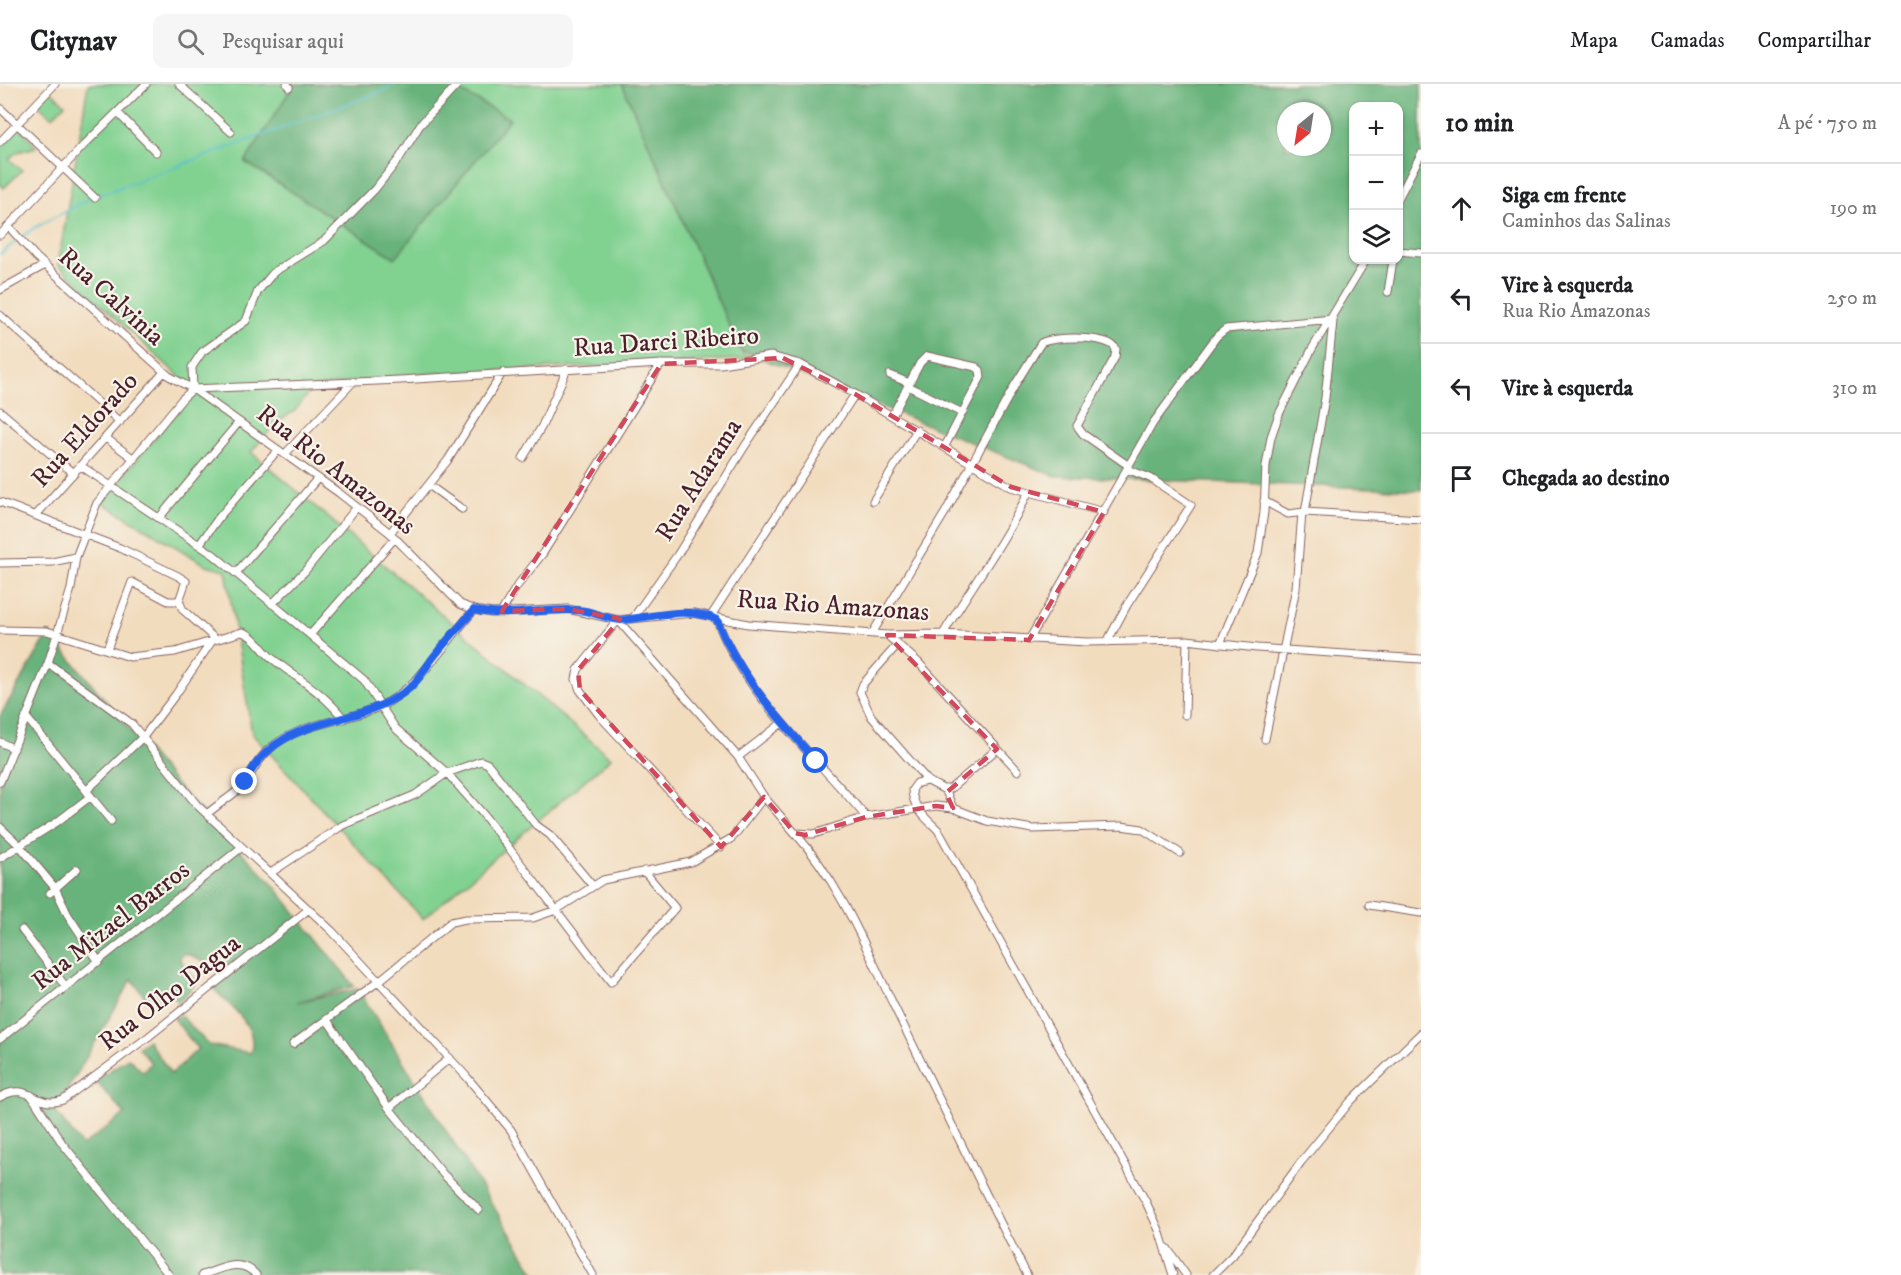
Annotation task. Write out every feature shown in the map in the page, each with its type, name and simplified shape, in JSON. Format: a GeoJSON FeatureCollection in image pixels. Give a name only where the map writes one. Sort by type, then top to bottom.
{"type":"FeatureCollection","features":[{"type":"Feature","properties":{"kind":"street"},"geometry":{"type":"LineString","coordinates":[[0,141],[54,84]]}},
{"type":"Feature","properties":{"kind":"street"},"geometry":{"type":"LineString","coordinates":[[0,235],[64,166],[146,84]]}},
{"type":"Feature","properties":{"kind":"street"},"geometry":{"type":"LineString","coordinates":[[179,84],[231,132]]}},
{"type":"Feature","properties":{"kind":"street"},"geometry":{"type":"LineString","coordinates":[[0,782],[48,663],[71,589],[76,557],[98,503],[193,389],[191,375],[198,357],[209,345],[246,321],[258,291],[274,272],[324,241],[375,189],[399,159],[420,125],[458,84]]}},
{"type":"Feature","properties":{"kind":"street"},"geometry":{"type":"LineString","coordinates":[[0,108],[64,166],[95,198]]}},
{"type":"Feature","properties":{"kind":"street"},"geometry":{"type":"LineString","coordinates":[[118,113],[156,152]]}},
{"type":"Feature","properties":{"kind":"street"},"geometry":{"type":"LineString","coordinates":[[1403,189],[1421,154]]}},
{"type":"Feature","properties":{"kind":"street","name":"Rua Calvinia"},"geometry":{"type":"LineString","coordinates":[[9,227],[45,265],[164,372],[193,389]]}},
{"type":"Feature","properties":{"kind":"street"},"geometry":{"type":"LineString","coordinates":[[1403,251],[1421,253]]}},
{"type":"Feature","properties":{"kind":"street"},"geometry":{"type":"LineString","coordinates":[[1221,644],[1253,569],[1261,539],[1271,437],[1279,414],[1312,349],[1333,319],[1364,264]]}},
{"type":"Feature","properties":{"kind":"street"},"geometry":{"type":"LineString","coordinates":[[1388,292],[1392,264]]}},
{"type":"Feature","properties":{"kind":"street"},"geometry":{"type":"LineString","coordinates":[[0,290],[45,265]]}},
{"type":"Feature","properties":{"kind":"street"},"geometry":{"type":"LineString","coordinates":[[0,315],[120,422]]}},
{"type":"Feature","properties":{"kind":"street"},"geometry":{"type":"LineString","coordinates":[[1029,640],[1153,423],[1183,379],[1222,331],[1333,319]]}},
{"type":"Feature","properties":{"kind":"street"},"geometry":{"type":"LineString","coordinates":[[1265,739],[1298,581],[1304,513],[1325,398],[1333,319]]}},
{"type":"Feature","properties":{"kind":"street"},"geometry":{"type":"LineString","coordinates":[[873,632],[1041,343],[1047,340],[1104,340],[1114,344],[1115,357],[1077,426],[1083,434],[1128,467],[1150,478],[1191,505],[1127,605],[1107,642]]}},
{"type":"Feature","properties":{"kind":"street","name":"Rua Darci Ribeiro"},"geometry":{"type":"LineString","coordinates":[[193,389],[661,364],[721,364],[771,356],[800,364],[855,394],[1011,487],[1028,493],[1082,504],[1104,512]]}},
{"type":"Feature","properties":{"kind":"street"},"geometry":{"type":"LineString","coordinates":[[892,416],[927,356],[980,370],[981,377],[945,446]]}},
{"type":"Feature","properties":{"kind":"street"},"geometry":{"type":"LineString","coordinates":[[502,611],[517,586],[543,553],[661,364]]}},
{"type":"Feature","properties":{"kind":"street","name":"Rua Adarama"},"geometry":{"type":"LineString","coordinates":[[633,618],[678,554],[744,446],[800,364]]}},
{"type":"Feature","properties":{"kind":"street"},"geometry":{"type":"LineString","coordinates":[[523,458],[542,426],[567,369]]}},
{"type":"Feature","properties":{"kind":"street","name":"Rua Eldorado"},"geometry":{"type":"LineString","coordinates":[[36,515],[164,372]]}},
{"type":"Feature","properties":{"kind":"street"},"geometry":{"type":"LineString","coordinates":[[310,635],[430,486],[503,372]]}},
{"type":"Feature","properties":{"kind":"street"},"geometry":{"type":"LineString","coordinates":[[890,375],[962,412]]}},
{"type":"Feature","properties":{"kind":"street"},"geometry":{"type":"LineString","coordinates":[[199,545],[220,516],[353,382]]}},
{"type":"Feature","properties":{"kind":"street","name":"Rua Rio Amazonas"},"geometry":{"type":"LineString","coordinates":[[193,389],[357,507],[392,536],[460,604],[474,610],[492,613],[568,609],[618,620],[683,612],[748,624],[887,634],[943,634],[1029,640],[1107,642],[1187,640],[1421,659]]}},
{"type":"Feature","properties":{"kind":"street"},"geometry":{"type":"LineString","coordinates":[[855,394],[714,618],[740,666],[782,723],[866,817]]}},
{"type":"Feature","properties":{"kind":"street"},"geometry":{"type":"LineString","coordinates":[[0,411],[74,474]]}},
{"type":"Feature","properties":{"kind":"street"},"geometry":{"type":"LineString","coordinates":[[159,518],[239,422]]}},
{"type":"Feature","properties":{"kind":"street"},"geometry":{"type":"LineString","coordinates":[[873,501],[917,430]]}},
{"type":"Feature","properties":{"kind":"street"},"geometry":{"type":"LineString","coordinates":[[106,438],[134,459]]}},
{"type":"Feature","properties":{"kind":"street"},"geometry":{"type":"LineString","coordinates":[[81,466],[199,545],[364,680],[395,728],[447,773],[483,814],[611,982],[675,908],[644,871]]}},
{"type":"Feature","properties":{"kind":"street"},"geometry":{"type":"LineString","coordinates":[[236,573],[318,478]]}},
{"type":"Feature","properties":{"kind":"street"},"geometry":{"type":"LineString","coordinates":[[430,486],[462,509]]}},
{"type":"Feature","properties":{"kind":"street"},"geometry":{"type":"LineString","coordinates":[[943,634],[977,577],[1009,532],[1028,493]]}},
{"type":"Feature","properties":{"kind":"street"},"geometry":{"type":"LineString","coordinates":[[0,495],[4,504],[85,534],[151,562],[186,581],[179,601],[183,610],[214,638]]}},
{"type":"Feature","properties":{"kind":"street"},"geometry":{"type":"LineString","coordinates":[[1264,501],[1288,514],[1421,519]]}},
{"type":"Feature","properties":{"kind":"street"},"geometry":{"type":"LineString","coordinates":[[272,604],[305,571],[357,507]]}},
{"type":"Feature","properties":{"kind":"street"},"geometry":{"type":"LineString","coordinates":[[0,563],[52,562],[76,557]]}},
{"type":"Feature","properties":{"kind":"street"},"geometry":{"type":"LineString","coordinates":[[107,650],[132,582],[168,601],[179,601]]}},
{"type":"Feature","properties":{"kind":"street"},"geometry":{"type":"LineString","coordinates":[[207,814],[242,787],[259,759],[274,745],[316,723],[344,720],[381,706],[407,691],[474,610]]}},
{"type":"Feature","properties":{"kind":"street"},"geometry":{"type":"LineString","coordinates":[[721,847],[599,715],[580,690],[576,679],[578,670],[618,620],[738,757],[764,797],[825,869],[860,934],[962,1149],[1027,1275]]}},
{"type":"Feature","properties":{"kind":"street"},"geometry":{"type":"LineString","coordinates":[[0,630],[47,631],[122,656],[138,657],[182,650],[234,632],[247,633],[271,658],[318,690],[344,720]]}},
{"type":"Feature","properties":{"kind":"street"},"geometry":{"type":"LineString","coordinates":[[887,634],[946,691],[1018,771]]}},
{"type":"Feature","properties":{"kind":"street"},"geometry":{"type":"LineString","coordinates":[[0,858],[57,822],[89,793],[144,736],[214,638]]}},
{"type":"Feature","properties":{"kind":"street"},"geometry":{"type":"LineString","coordinates":[[1185,715],[1187,640]]}},
{"type":"Feature","properties":{"kind":"street"},"geometry":{"type":"LineString","coordinates":[[897,644],[863,684],[860,692],[871,716],[928,781],[950,789],[997,749]]}},
{"type":"Feature","properties":{"kind":"street"},"geometry":{"type":"LineString","coordinates":[[48,663],[107,705],[144,736],[180,787],[309,909],[450,1058],[511,1130],[593,1275]]}},
{"type":"Feature","properties":{"kind":"street"},"geometry":{"type":"LineString","coordinates":[[26,717],[111,821]]}},
{"type":"Feature","properties":{"kind":"street"},"geometry":{"type":"LineString","coordinates":[[738,757],[782,723]]}},
{"type":"Feature","properties":{"kind":"street"},"geometry":{"type":"LineString","coordinates":[[0,742],[14,748]]}},
{"type":"Feature","properties":{"kind":"street"},"geometry":{"type":"LineString","coordinates":[[272,872],[333,831],[415,795],[447,773],[481,761],[488,764],[536,825],[550,835],[592,885]]}},
{"type":"Feature","properties":{"kind":"street"},"geometry":{"type":"LineString","coordinates":[[928,781],[917,783],[912,790],[918,811],[938,830],[947,845],[1146,1202],[1163,1242],[1173,1275]]}},
{"type":"Feature","properties":{"kind":"street"},"geometry":{"type":"LineString","coordinates":[[945,789],[953,808]]}},
{"type":"Feature","properties":{"kind":"street"},"geometry":{"type":"LineString","coordinates":[[293,1044],[379,981],[451,922],[466,919],[516,920],[556,910],[592,885],[612,878],[691,862],[721,847],[732,838],[764,797]]}},
{"type":"Feature","properties":{"kind":"street"},"geometry":{"type":"LineString","coordinates":[[795,833],[823,832],[866,817],[918,811],[936,806],[953,808],[987,821],[1033,829],[1121,826],[1142,829],[1180,853]]}},
{"type":"Feature","properties":{"kind":"street"},"geometry":{"type":"LineString","coordinates":[[0,827],[19,844],[99,962]]}},
{"type":"Feature","properties":{"kind":"street","name":"Rua Mizael Barros"},"geometry":{"type":"LineString","coordinates":[[3,1037],[242,847]]}},
{"type":"Feature","properties":{"kind":"street"},"geometry":{"type":"LineString","coordinates":[[52,891],[77,869]]}},
{"type":"Feature","properties":{"kind":"street"},"geometry":{"type":"LineString","coordinates":[[1369,905],[1421,913]]}},
{"type":"Feature","properties":{"kind":"street","name":"Rua Olho Dagua"},"geometry":{"type":"LineString","coordinates":[[31,1095],[51,1103],[63,1100],[148,1037],[309,909]]}},
{"type":"Feature","properties":{"kind":"street"},"geometry":{"type":"LineString","coordinates":[[22,930],[66,987]]}},
{"type":"Feature","properties":{"kind":"street"},"geometry":{"type":"LineString","coordinates":[[327,1020],[389,1108],[437,1167],[479,1210]]}},
{"type":"Feature","properties":{"kind":"street"},"geometry":{"type":"LineString","coordinates":[[1213,1275],[1233,1255],[1301,1162],[1366,1084],[1421,1033]]}},
{"type":"Feature","properties":{"kind":"street"},"geometry":{"type":"LineString","coordinates":[[389,1108],[450,1058]]}},
{"type":"Feature","properties":{"kind":"street"},"geometry":{"type":"LineString","coordinates":[[0,1097],[15,1090],[31,1095],[62,1143],[170,1275]]}},
{"type":"Feature","properties":{"kind":"street"},"geometry":{"type":"LineString","coordinates":[[1163,1242],[1186,1275]]}},
{"type":"Feature","properties":{"kind":"street"},"geometry":{"type":"LineString","coordinates":[[202,1275],[241,1264],[247,1266],[256,1275]]}},
{"type":"Feature","properties":{"kind":"highlighted area"},"geometry":{"type":"Polygon","coordinates":[[[783,358],[855,394],[1011,487],[1104,512],[1029,640],[887,635],[997,749],[946,793],[953,808],[936,806],[866,817],[805,835],[795,833],[764,797],[721,847],[580,690],[578,670],[620,619],[568,609],[502,611],[661,364],[783,358]]]}},
{"type":"Feature","properties":{"kind":"green space"},"geometry":{"type":"Polygon","coordinates":[[[88,84],[622,84],[740,350],[749,359],[404,375],[312,388],[295,411],[278,421],[251,452],[611,758],[423,919],[252,734],[226,570],[206,565],[103,503],[126,472],[195,391],[58,265],[74,170],[72,168],[75,164],[88,84]]]}},
{"type":"Feature","properties":{"kind":"green space"},"geometry":{"type":"Polygon","coordinates":[[[294,84],[448,84],[510,119],[395,258],[245,162],[294,84]]]}},
{"type":"Feature","properties":{"kind":"green space"},"geometry":{"type":"Polygon","coordinates":[[[622,84],[1421,84],[1421,490],[1055,476],[740,350],[622,84]]]}},
{"type":"Feature","properties":{"kind":"green space"},"geometry":{"type":"Polygon","coordinates":[[[50,90],[65,104],[52,117],[37,103],[50,90]]]}},
{"type":"Feature","properties":{"kind":"green space"},"geometry":{"type":"Polygon","coordinates":[[[19,126],[36,147],[17,152],[9,159],[22,170],[4,188],[0,184],[0,145],[19,126]]]}},
{"type":"Feature","properties":{"kind":"green space"},"geometry":{"type":"Polygon","coordinates":[[[49,633],[178,787],[270,881],[354,986],[297,1002],[358,989],[536,1275],[0,1275],[0,716],[49,633]],[[186,953],[179,958],[197,982],[179,1002],[167,991],[151,1006],[132,979],[55,1111],[82,1146],[125,1114],[95,1081],[128,1058],[143,1072],[151,1063],[138,1047],[148,1040],[171,1074],[198,1049],[174,1019],[180,1015],[209,1045],[250,1053],[251,1035],[247,1026],[213,988],[228,975],[186,953]]]}},
{"type":"Feature","properties":{"kind":"waterway"},"geometry":{"type":"LineString","coordinates":[[96,196],[385,90],[394,84]]}},
{"type":"Feature","properties":{"kind":"waterway"},"geometry":{"type":"LineString","coordinates":[[0,254],[34,228],[91,198]]}},
{"type":"Feature","properties":{"kind":"route"},"geometry":{"type":"LineString","coordinates":[[245,782],[259,759],[274,745],[306,727],[316,723],[344,720],[381,706],[407,691],[474,610],[492,613],[568,609],[587,611],[618,620],[683,612],[711,616],[717,620],[740,666],[754,687],[816,761]]}}]}
